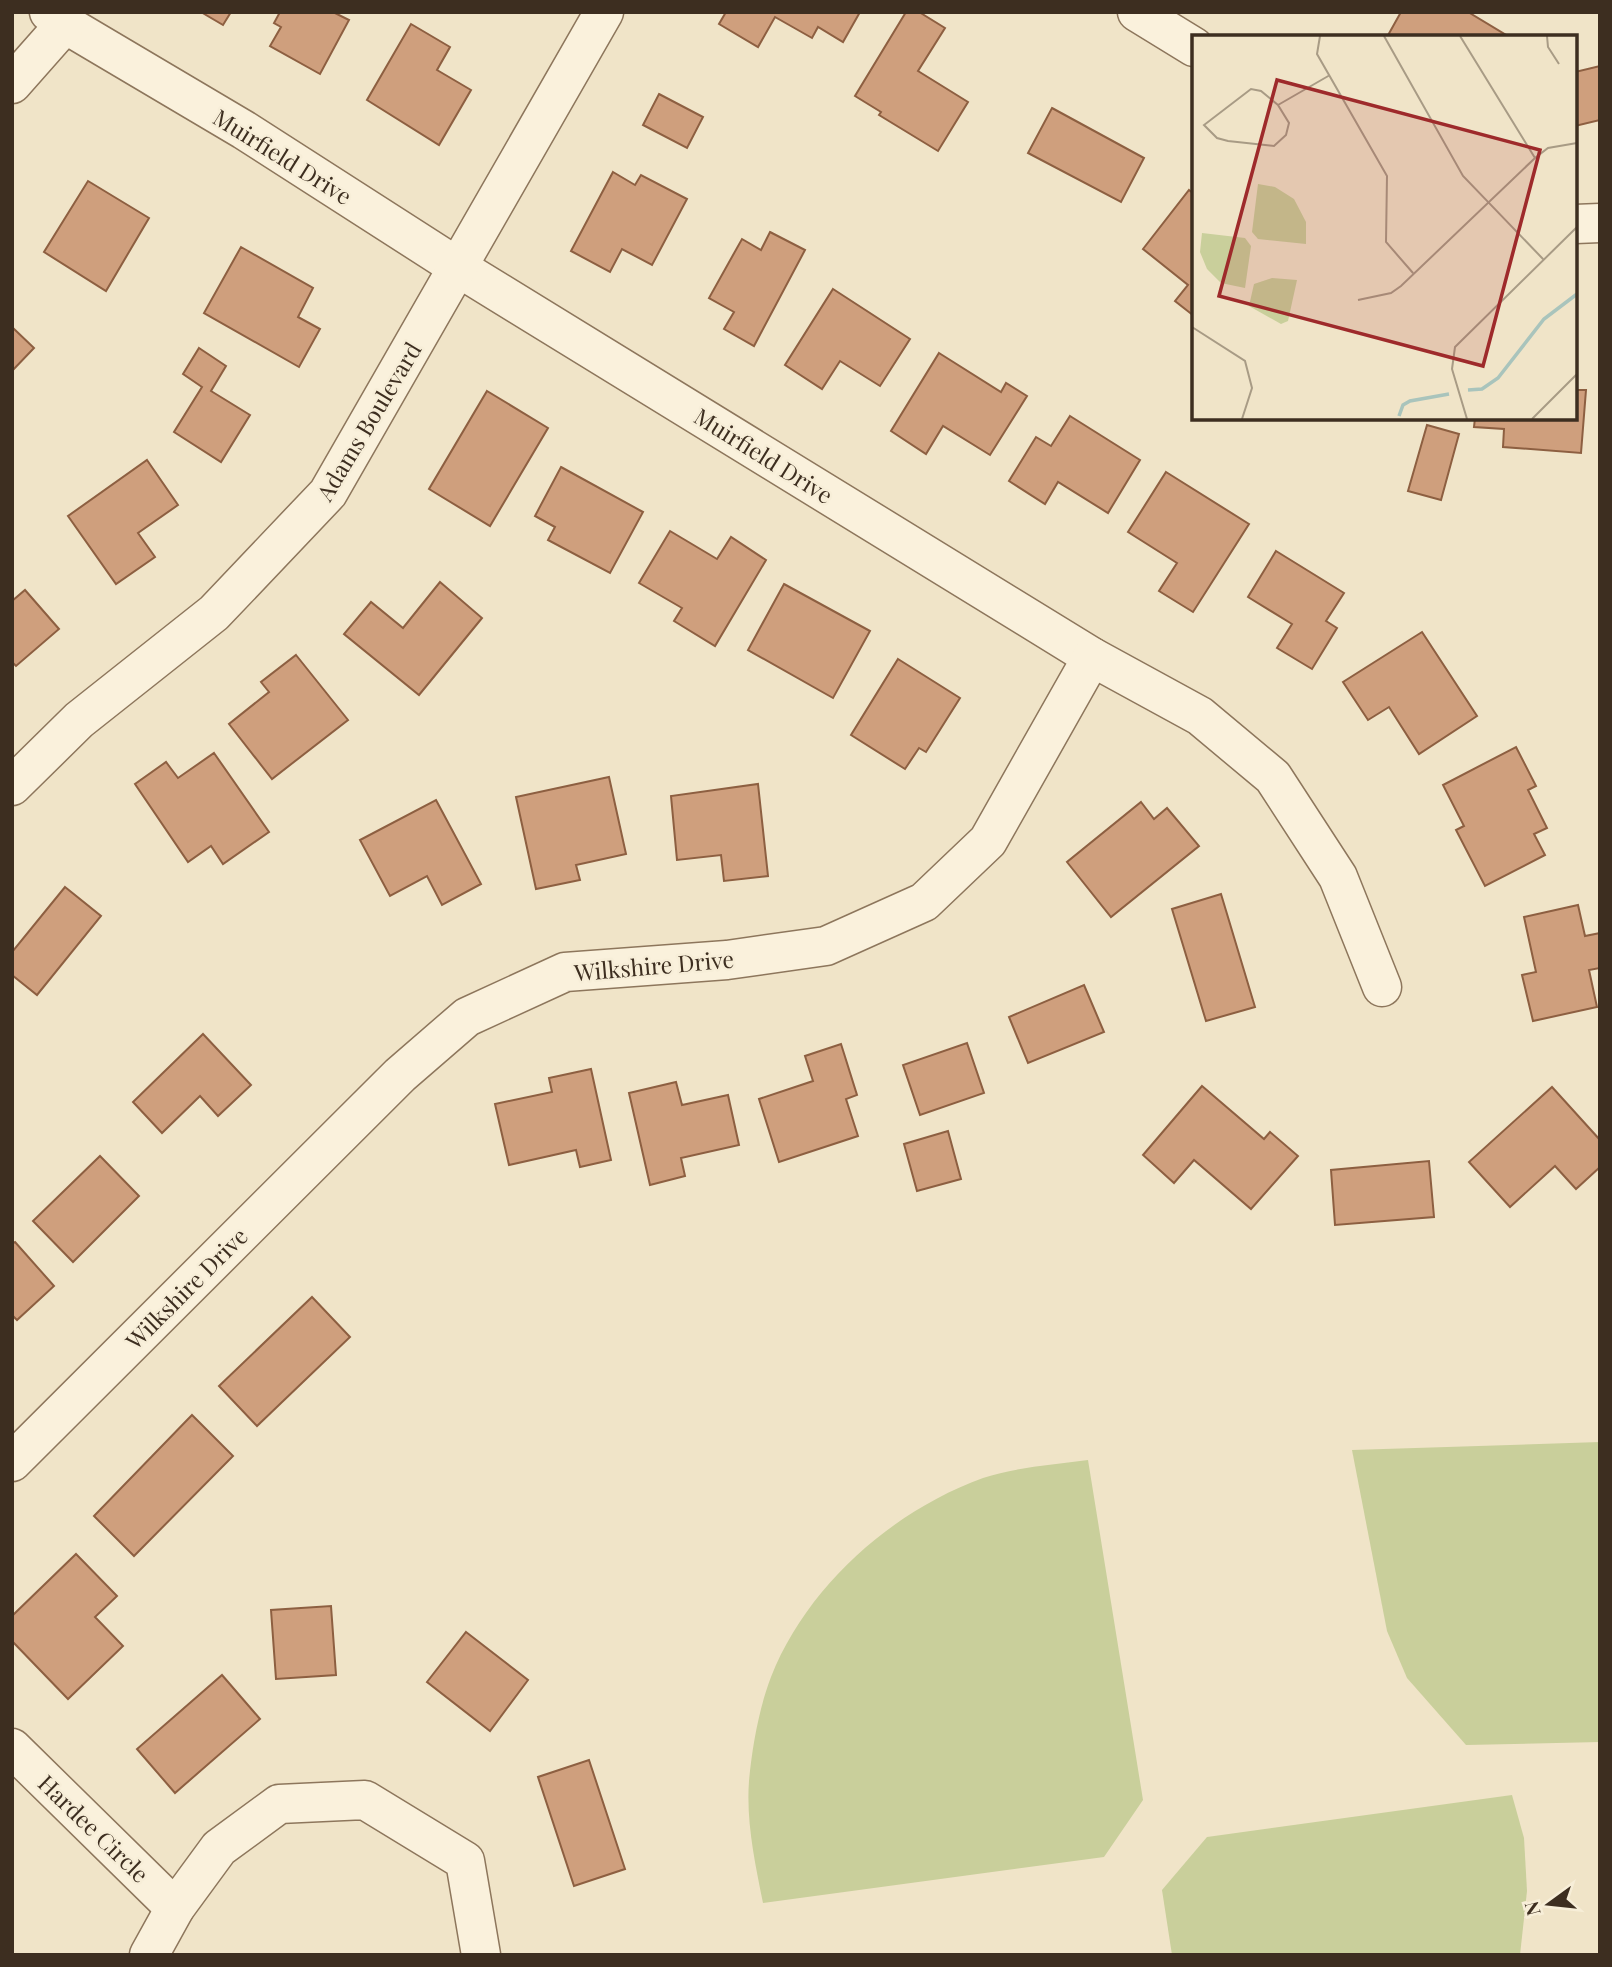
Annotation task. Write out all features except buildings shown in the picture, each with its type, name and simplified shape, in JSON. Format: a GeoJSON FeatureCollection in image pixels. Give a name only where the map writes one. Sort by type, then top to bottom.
{"type":"FeatureCollection","features":[{"type":"Feature","properties":{"kind":"street","name":"Adams Boulevard"},"geometry":{"type":"LineString","coordinates":[[12,786],[79,720],[214,613],[328,493],[604,12]]}},
{"type":"Feature","properties":{"kind":"street"},"geometry":{"type":"LineString","coordinates":[[1137,12],[1192,46]]}},
{"type":"Feature","properties":{"kind":"street","name":"Muirfield Drive"},"geometry":{"type":"LineString","coordinates":[[57,18],[244,130],[459,268],[1092,657],[1200,716],[1273,777],[1338,877],[1382,987]]}},
{"type":"Feature","properties":{"kind":"street"},"geometry":{"type":"LineString","coordinates":[[12,84],[57,18]]}},
{"type":"Feature","properties":{"kind":"street"},"geometry":{"type":"LineString","coordinates":[[1577,224],[1600,223]]}},
{"type":"Feature","properties":{"kind":"street","name":"Wilkshire Drive"},"geometry":{"type":"LineString","coordinates":[[12,1461],[400,1075],[467,1017],[565,972],[727,960],[826,946],[924,902],[988,841],[1092,657]]}},
{"type":"Feature","properties":{"kind":"street","name":"Hardee Circle"},"geometry":{"type":"LineString","coordinates":[[12,1748],[175,1908]]}},
{"type":"Feature","properties":{"kind":"street"},"geometry":{"type":"LineString","coordinates":[[149,1955],[175,1908],[219,1847],[279,1804],[365,1800],[465,1861],[481,1955]]}},
{"type":"Feature","properties":{"kind":"green space"},"geometry":{"type":"Polygon","coordinates":[[[1600,1442],[1600,1742],[1466,1745],[1407,1678],[1387,1631],[1352,1450],[1600,1442]]]}},
{"type":"Feature","properties":{"kind":"green space"},"geometry":{"type":"Polygon","coordinates":[[[1088,1460],[1143,1800],[1104,1857],[763,1903],[749,1812],[752,1755],[771,1677],[807,1612],[856,1556],[885,1531],[949,1492],[1008,1471],[1088,1460]]]}},
{"type":"Feature","properties":{"kind":"green space"},"geometry":{"type":"Polygon","coordinates":[[[1512,1795],[1524,1838],[1527,1891],[1520,1955],[1172,1955],[1162,1890],[1207,1837],[1512,1795]]]}}]}
